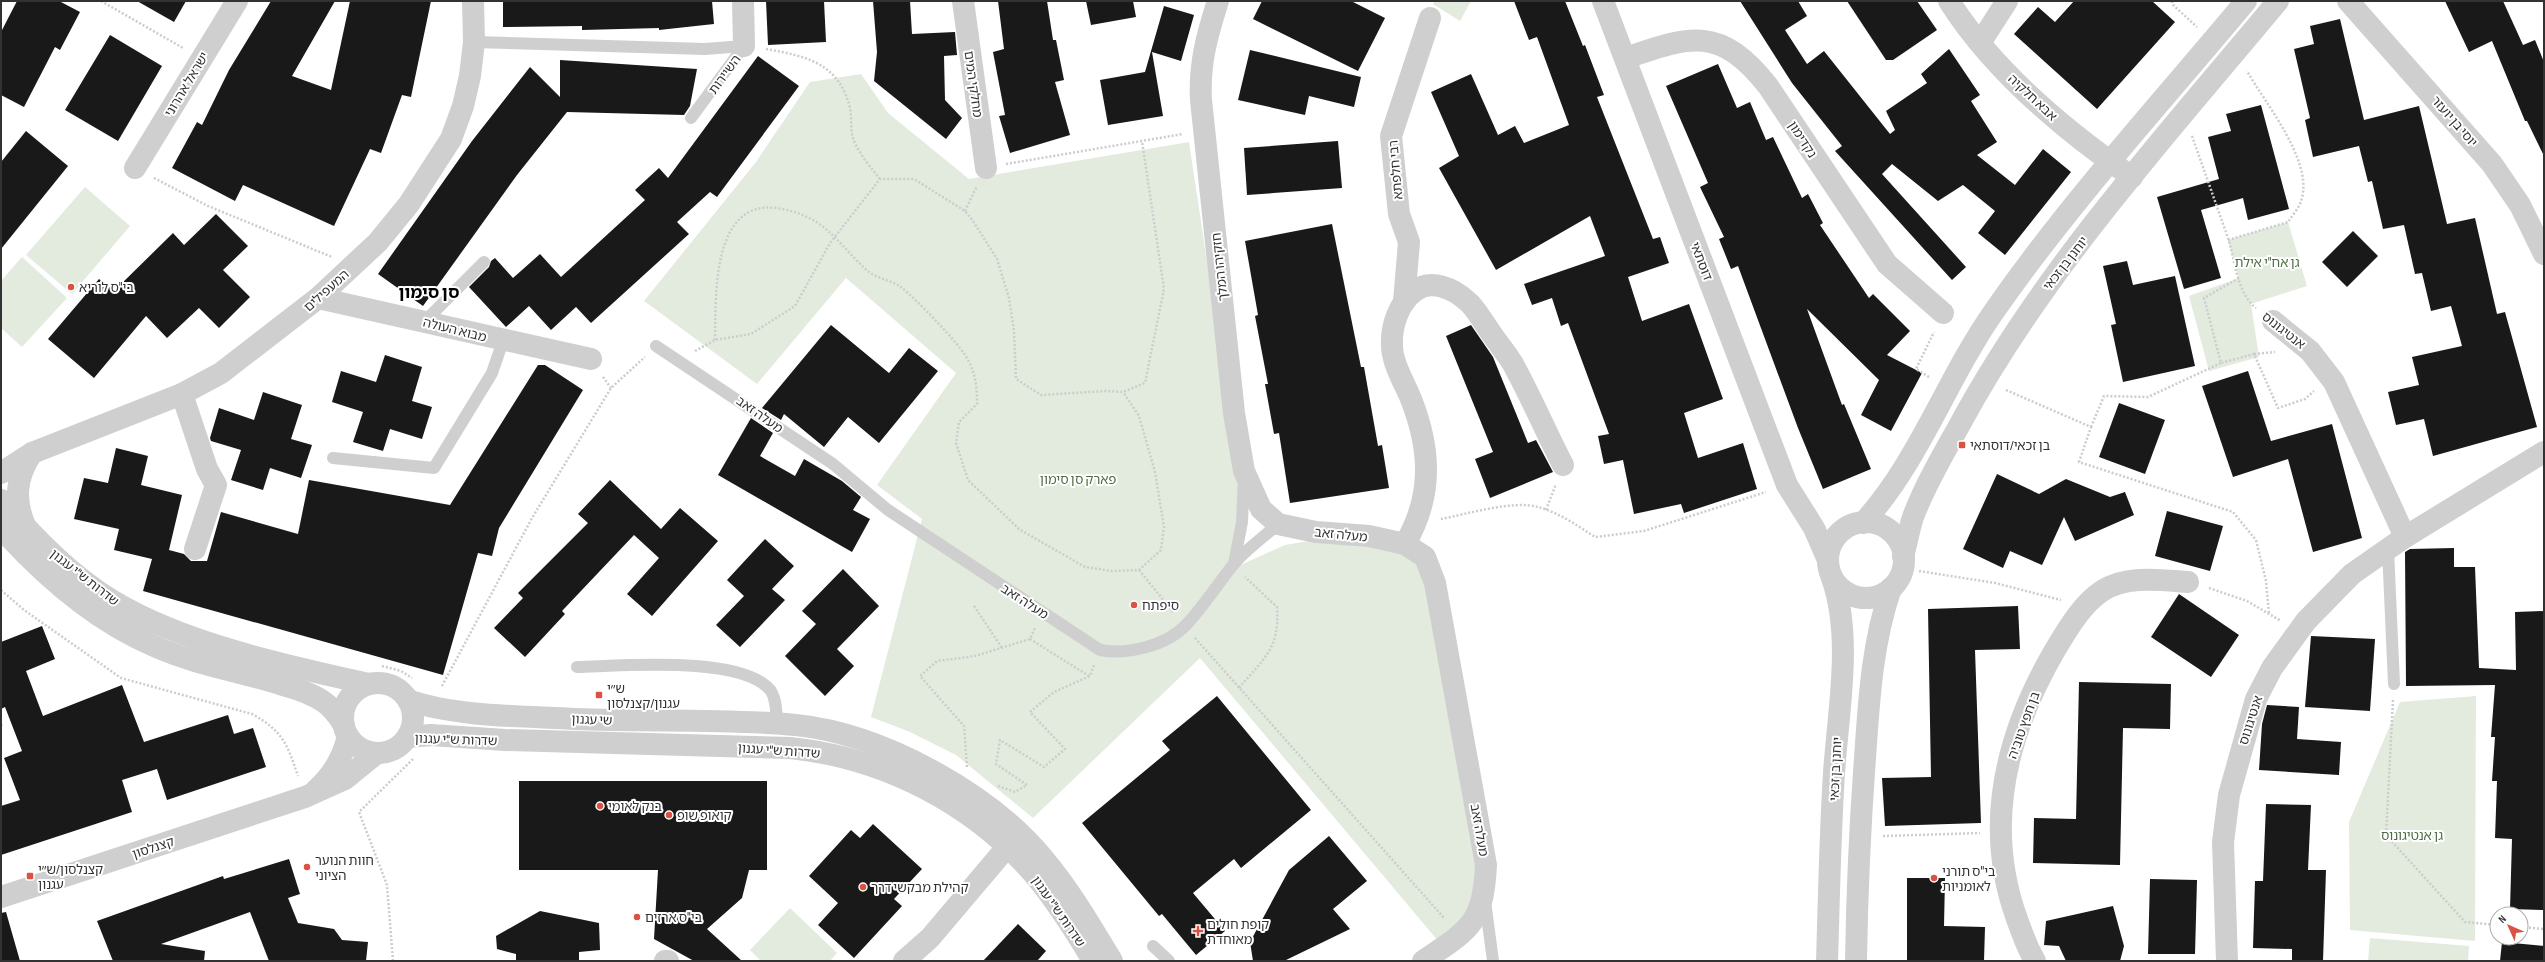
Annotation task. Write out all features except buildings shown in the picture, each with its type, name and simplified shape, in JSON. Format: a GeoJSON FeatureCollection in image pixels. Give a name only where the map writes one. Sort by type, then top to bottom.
{"type":"FeatureCollection","features":[{"type":"Feature","properties":{"kind":"street","name":"ישראל אהרוני"},"geometry":{"type":"LineString","coordinates":[[136,168],[201,58],[237,1]]}},
{"type":"Feature","properties":{"kind":"street","name":"המעפילים"},"geometry":{"type":"LineString","coordinates":[[1,473],[32,453],[182,394],[221,373],[249,353],[318,298],[378,242],[409,204],[451,139],[463,106],[474,42],[473,1]]}},
{"type":"Feature","properties":{"kind":"street","name":"השיירות"},"geometry":{"type":"LineString","coordinates":[[742,1],[744,46]]}},
{"type":"Feature","properties":{"kind":"street","name":"מחלקי המים"},"geometry":{"type":"LineString","coordinates":[[963,1],[986,168]]}},
{"type":"Feature","properties":{"kind":"street","name":"חזקיהו המלך"},"geometry":{"type":"LineString","coordinates":[[1218,1],[1209,30],[1200,73],[1204,130],[1234,413],[1244,471],[1261,509],[1278,524]]}},
{"type":"Feature","properties":{"kind":"street","name":"דוסתאי"},"geometry":{"type":"LineString","coordinates":[[1603,1],[1626,58],[1787,485],[1808,516],[1830,569]]}},
{"type":"Feature","properties":{"kind":"street","name":"אבא חלקיה"},"geometry":{"type":"LineString","coordinates":[[1949,1],[1980,43],[2018,85],[2110,162],[2132,177]]}},
{"type":"Feature","properties":{"kind":"street"},"geometry":{"type":"LineString","coordinates":[[1980,43],[2007,1]]}},
{"type":"Feature","properties":{"kind":"street"},"geometry":{"type":"LineString","coordinates":[[1891,588],[1880,595],[1868,598],[1856,597],[1844,591],[1830,569],[1832,544],[1884,500],[1994,311],[2056,229],[2110,162],[2246,1]]}},
{"type":"Feature","properties":{"kind":"street","name":"יוחנן בן זכאי"},"geometry":{"type":"LineString","coordinates":[[1903,562],[1913,517],[1929,482],[1984,380],[2009,340],[2056,273],[2132,177],[2278,1]]}},
{"type":"Feature","properties":{"kind":"street","name":"יוסי בן יועזר"},"geometry":{"type":"LineString","coordinates":[[2348,1],[2492,164],[2520,205],[2544,254]]}},
{"type":"Feature","properties":{"kind":"street","name":"רבי חלפתא"},"geometry":{"type":"LineString","coordinates":[[1404,302],[1408,242],[1399,214],[1391,136],[1430,18]]}},
{"type":"Feature","properties":{"kind":"street","name":"נקדימון"},"geometry":{"type":"LineString","coordinates":[[1626,58],[1670,43],[1691,41],[1713,42],[1730,48],[1750,63],[1768,86],[1870,241],[1887,264],[1942,314]]}},
{"type":"Feature","properties":{"kind":"street"},"geometry":{"type":"LineString","coordinates":[[1405,544],[1417,524],[1426,495],[1424,450],[1411,400],[1398,371],[1392,346],[1394,322],[1404,302],[1415,290],[1429,285],[1451,289],[1468,301],[1512,364],[1563,465]]}},
{"type":"Feature","properties":{"kind":"street","name":"מבוא העולה"},"geometry":{"type":"LineString","coordinates":[[318,298],[425,321],[503,341],[591,359]]}},
{"type":"Feature","properties":{"kind":"street","name":"אנטיגונוס"},"geometry":{"type":"LineString","coordinates":[[2272,321],[2310,351],[2329,375],[2397,543]]}},
{"type":"Feature","properties":{"kind":"street"},"geometry":{"type":"LineString","coordinates":[[182,394],[207,469],[216,485],[195,549]]}},
{"type":"Feature","properties":{"kind":"street","name":"אנטיגונוס"},"geometry":{"type":"LineString","coordinates":[[2227,961],[2223,842],[2229,795],[2256,698],[2272,668],[2298,631],[2321,604],[2352,574],[2397,543],[2544,452]]}},
{"type":"Feature","properties":{"kind":"street"},"geometry":{"type":"LineString","coordinates":[[26,528],[17,503],[17,493],[22,470],[32,453]]}},
{"type":"Feature","properties":{"kind":"street","name":"שדרות ש\"י עגנון"},"geometry":{"type":"LineString","coordinates":[[1,500],[26,528],[54,554],[106,596],[145,619],[222,646],[369,684]]}},
{"type":"Feature","properties":{"kind":"street","name":"דוסתאי"},"geometry":{"type":"LineString","coordinates":[[1808,516],[1816,523],[1832,529],[1854,526]]}},
{"type":"Feature","properties":{"kind":"street"},"geometry":{"type":"LineString","coordinates":[[1854,526],[1871,523],[1888,530],[1897,539],[1903,562],[1891,588],[1884,609],[1873,664],[1860,836],[1856,961]]}},
{"type":"Feature","properties":{"kind":"street","name":"מעלה זאב"},"geometry":{"type":"LineString","coordinates":[[1278,524],[1316,532],[1369,536],[1405,544],[1425,557],[1435,583],[1486,865],[1484,894],[1481,907],[1471,926],[1423,961]]}},
{"type":"Feature","properties":{"kind":"street","name":"שדרות ש\"י עגנון"},"geometry":{"type":"LineString","coordinates":[[1,528],[62,586],[94,612],[122,630],[155,647],[193,660],[259,677],[316,696],[332,707],[346,730]]}},
{"type":"Feature","properties":{"kind":"street","name":"יוחנן בן זכאי"},"geometry":{"type":"LineString","coordinates":[[1827,961],[1834,774],[1842,649],[1841,612],[1830,569]]}},
{"type":"Feature","properties":{"kind":"street","name":"בן חפץ טוביה"},"geometry":{"type":"LineString","coordinates":[[2035,961],[2006,890],[2000,857],[2002,793],[2017,734],[2046,666],[2067,630],[2086,607],[2102,591],[2122,583],[2146,580],[2188,582]]}},
{"type":"Feature","properties":{"kind":"street"},"geometry":{"type":"LineString","coordinates":[[305,798],[331,775],[342,754],[346,730],[343,713],[347,702],[358,689],[369,684],[381,682],[392,685],[401,691],[408,700],[412,710],[413,722],[407,737],[394,749],[378,752],[360,748],[346,730]]}},
{"type":"Feature","properties":{"kind":"street","name":"שי עגנון"},"geometry":{"type":"LineString","coordinates":[[408,700],[435,707],[504,715],[777,724]]}},
{"type":"Feature","properties":{"kind":"street","name":"שדרות ש\"י עגנון"},"geometry":{"type":"LineString","coordinates":[[777,724],[828,730],[874,745],[936,774],[989,808],[1018,832],[1042,857],[1067,889],[1112,961]]}},
{"type":"Feature","properties":{"kind":"street","name":"שדרות ש\"י עגנון"},"geometry":{"type":"LineString","coordinates":[[407,737],[431,735],[505,740],[790,748],[833,754],[868,763],[915,783],[963,813],[1007,847],[1036,877],[1055,900],[1093,961]]}},
{"type":"Feature","properties":{"kind":"street","name":"קצנלסון"},"geometry":{"type":"LineString","coordinates":[[1,897],[305,798],[346,779],[378,752]]}},
{"type":"Feature","properties":{"kind":"street"},"geometry":{"type":"LineString","coordinates":[[904,961],[930,938],[1007,847]]}},
{"type":"Feature","properties":{"kind":"lane"},"geometry":{"type":"LineString","coordinates":[[474,42],[705,49],[744,46]]}},
{"type":"Feature","properties":{"kind":"lane","name":"השיירות"},"geometry":{"type":"LineString","coordinates":[[691,118],[744,46]]}},
{"type":"Feature","properties":{"kind":"lane"},"geometry":{"type":"LineString","coordinates":[[425,321],[484,262]]}},
{"type":"Feature","properties":{"kind":"lane"},"geometry":{"type":"LineString","coordinates":[[333,458],[434,468],[492,373],[503,341]]}},
{"type":"Feature","properties":{"kind":"lane","name":"מעלה זאב"},"geometry":{"type":"LineString","coordinates":[[656,346],[832,464],[888,510],[1100,650],[1114,652],[1129,651],[1161,642],[1185,627],[1234,564],[1278,524]]}},
{"type":"Feature","properties":{"kind":"lane"},"geometry":{"type":"LineString","coordinates":[[1234,564],[1242,522],[1244,471]]}},
{"type":"Feature","properties":{"kind":"lane"},"geometry":{"type":"LineString","coordinates":[[2394,684],[2397,543]]}},
{"type":"Feature","properties":{"kind":"lane"},"geometry":{"type":"LineString","coordinates":[[577,667],[689,666],[736,671],[761,682],[771,692],[776,708],[777,724]]}},
{"type":"Feature","properties":{"kind":"lane"},"geometry":{"type":"LineString","coordinates":[[1484,894],[1493,961]]}},
{"type":"Feature","properties":{"kind":"lane"},"geometry":{"type":"LineString","coordinates":[[1153,946],[1169,961]]}},
{"type":"Feature","properties":{"kind":"path"},"geometry":{"type":"LineString","coordinates":[[101,1],[201,58]]}},
{"type":"Feature","properties":{"kind":"path"},"geometry":{"type":"LineString","coordinates":[[2168,1],[2172,2],[2212,41]]}},
{"type":"Feature","properties":{"kind":"path"},"geometry":{"type":"LineString","coordinates":[[744,46],[790,53],[817,61],[841,84],[852,118],[853,140],[880,179]]}},
{"type":"Feature","properties":{"kind":"path"},"geometry":{"type":"LineString","coordinates":[[2228,240],[2288,222],[2301,201],[2303,178],[2295,155],[2278,120],[2256,87]]}},
{"type":"Feature","properties":{"kind":"path","name":"אנטיגונוס"},"geometry":{"type":"LineString","coordinates":[[2184,114],[2228,240],[2239,278],[2251,304],[2272,321]]}},
{"type":"Feature","properties":{"kind":"path"},"geometry":{"type":"LineString","coordinates":[[965,210],[986,168],[1204,130]]}},
{"type":"Feature","properties":{"kind":"path"},"geometry":{"type":"LineString","coordinates":[[880,179],[914,179],[965,210],[997,259],[1009,298],[1014,331],[1016,379],[1041,395],[1106,391],[1123,392],[1145,384],[1164,288],[1142,141]]}},
{"type":"Feature","properties":{"kind":"path"},"geometry":{"type":"LineString","coordinates":[[136,168],[208,206],[353,265]]}},
{"type":"Feature","properties":{"kind":"path"},"geometry":{"type":"LineString","coordinates":[[679,360],[715,340],[751,334],[795,306],[830,243],[837,237],[880,179]]}},
{"type":"Feature","properties":{"kind":"path"},"geometry":{"type":"LineString","coordinates":[[715,340],[721,254],[728,233],[743,216],[764,206],[790,210],[817,222],[837,237],[869,272],[900,287],[953,340],[968,360],[976,382],[977,404],[959,422],[956,443],[968,480],[1019,529],[1066,558],[1085,567],[1112,571],[1139,570],[1161,550],[1164,527],[1155,472],[1139,416],[1123,392]]}},
{"type":"Feature","properties":{"kind":"path"},"geometry":{"type":"LineString","coordinates":[[2221,363],[2204,298],[2239,278]]}},
{"type":"Feature","properties":{"kind":"path"},"geometry":{"type":"LineString","coordinates":[[1942,314],[1916,368],[1948,389]]}},
{"type":"Feature","properties":{"kind":"path"},"geometry":{"type":"LineString","coordinates":[[440,690],[532,518],[611,388],[656,346]]}},
{"type":"Feature","properties":{"kind":"path"},"geometry":{"type":"LineString","coordinates":[[2269,614],[2266,581],[2256,540],[2233,512],[2079,462],[2104,396],[2148,397],[2221,363],[2254,354],[2278,408],[2305,399],[2329,375]]}},
{"type":"Feature","properties":{"kind":"path"},"geometry":{"type":"LineString","coordinates":[[1984,380],[2091,427]]}},
{"type":"Feature","properties":{"kind":"path"},"geometry":{"type":"LineString","coordinates":[[1546,510],[1563,465]]}},
{"type":"Feature","properties":{"kind":"path"},"geometry":{"type":"LineString","coordinates":[[1417,524],[1499,507],[1536,506],[1595,537],[1627,534],[1664,525],[1787,485]]}},
{"type":"Feature","properties":{"kind":"path"},"geometry":{"type":"LineString","coordinates":[[1903,562],[1995,583],[2086,607]]}},
{"type":"Feature","properties":{"kind":"path"},"geometry":{"type":"LineString","coordinates":[[1139,570],[1185,627],[1460,935]]}},
{"type":"Feature","properties":{"kind":"path"},"geometry":{"type":"LineString","coordinates":[[1239,688],[1271,649],[1278,628],[1277,607],[1245,577]]}},
{"type":"Feature","properties":{"kind":"path"},"geometry":{"type":"LineString","coordinates":[[2188,582],[2247,601],[2298,631]]}},
{"type":"Feature","properties":{"kind":"path"},"geometry":{"type":"LineString","coordinates":[[1,590],[24,610],[121,678],[252,714],[268,722],[280,732],[290,754],[305,798]]}},
{"type":"Feature","properties":{"kind":"path"},"geometry":{"type":"LineString","coordinates":[[974,606],[1002,648]]}},
{"type":"Feature","properties":{"kind":"path"},"geometry":{"type":"LineString","coordinates":[[968,775],[964,726],[920,676],[937,661],[975,656],[1030,639],[1090,676]]}},
{"type":"Feature","properties":{"kind":"path"},"geometry":{"type":"LineString","coordinates":[[995,784],[1015,792],[1026,785],[996,764],[1000,740],[1044,767],[1065,749],[1030,712],[1054,692],[1090,676],[1100,650]]}},
{"type":"Feature","properties":{"kind":"path"},"geometry":{"type":"LineString","coordinates":[[2394,684],[2386,835],[2465,922],[2489,924]]}},
{"type":"Feature","properties":{"kind":"path"},"geometry":{"type":"LineString","coordinates":[[393,961],[387,885],[359,812],[429,743],[431,735]]}},
{"type":"Feature","properties":{"kind":"path"},"geometry":{"type":"LineString","coordinates":[[1860,836],[2000,833]]}},
{"type":"Feature","properties":{"kind":"path"},"geometry":{"type":"LineString","coordinates":[[2529,928],[2544,929]]}},
{"type":"Feature","properties":{"kind":"green space"},"geometry":{"type":"Polygon","coordinates":[[[1435,1],[1471,1],[1460,21],[1433,4],[1435,1]]]}},
{"type":"Feature","properties":{"kind":"green space","name":"פארק סן סימון"},"geometry":{"type":"Polygon","coordinates":[[[861,74],[888,113],[969,179],[1189,142],[1241,488],[1236,567],[1285,545],[1321,539],[1401,547],[1425,574],[1481,871],[1479,895],[1463,920],[1439,942],[1200,658],[1033,818],[956,755],[910,732],[871,717],[922,519],[877,485],[956,373],[846,278],[757,384],[644,301],[756,162],[810,82],[861,74]]]}},
{"type":"Feature","properties":{"kind":"green space"},"geometry":{"type":"Polygon","coordinates":[[[85,187],[130,226],[72,294],[26,255],[85,187]]]}},
{"type":"Feature","properties":{"kind":"green space","name":"גן אח\"י אילת"},"geometry":{"type":"Polygon","coordinates":[[[2288,222],[2307,286],[2251,304],[2259,357],[2209,371],[2189,296],[2239,278],[2228,240],[2288,222]]]}},
{"type":"Feature","properties":{"kind":"green space"},"geometry":{"type":"Polygon","coordinates":[[[22,257],[67,298],[22,347],[1,328],[1,281],[22,257]]]}},
{"type":"Feature","properties":{"kind":"green space","name":"גן אנטיגונוס"},"geometry":{"type":"Polygon","coordinates":[[[2476,696],[2475,941],[2350,930],[2349,822],[2400,702],[2476,696]]]}},
{"type":"Feature","properties":{"kind":"green space"},"geometry":{"type":"Polygon","coordinates":[[[790,908],[837,953],[830,961],[761,961],[750,950],[790,908]]]}},
{"type":"Feature","properties":{"kind":"green space"},"geometry":{"type":"Polygon","coordinates":[[[2370,938],[2469,946],[2468,961],[2368,961],[2370,938]]]}},
{"type":"Feature","properties":{"kind":"place","name":"בי\"ס לוריא"},"geometry":{"type":"Point","coordinates":[71,287]}},
{"type":"Feature","properties":{"kind":"place","name":"בן זכאי/דוסתאי"},"geometry":{"type":"Point","coordinates":[1962,445]}},
{"type":"Feature","properties":{"kind":"place","name":"סיפתח"},"geometry":{"type":"Point","coordinates":[1134,605]}},
{"type":"Feature","properties":{"kind":"place","name":"ש״י עגנון/קצנלסון"},"geometry":{"type":"Point","coordinates":[599,695]}},
{"type":"Feature","properties":{"kind":"place","name":"בנק לאומי"},"geometry":{"type":"Point","coordinates":[600,806]}},
{"type":"Feature","properties":{"kind":"place","name":"קואופ שופ"},"geometry":{"type":"Point","coordinates":[669,815]}},
{"type":"Feature","properties":{"kind":"place","name":"חוות הנוער הציוני"},"geometry":{"type":"Point","coordinates":[307,867]}},
{"type":"Feature","properties":{"kind":"place","name":"קצנלסון/ש״י עגנון"},"geometry":{"type":"Point","coordinates":[30,876]}},
{"type":"Feature","properties":{"kind":"place","name":"בי\"ס תורני לאומניות"},"geometry":{"type":"Point","coordinates":[1934,878]}},
{"type":"Feature","properties":{"kind":"place","name":"קהילת מבקשי דרך"},"geometry":{"type":"Point","coordinates":[863,887]}},
{"type":"Feature","properties":{"kind":"place","name":"בי\"ס ארזים"},"geometry":{"type":"Point","coordinates":[637,917]}},
{"type":"Feature","properties":{"kind":"place","name":"קופת חולים מאוחדת"},"geometry":{"type":"Point","coordinates":[1198,931]}},
{"type":"Feature","properties":{"kind":"district","name":"סן סימון"},"geometry":{"type":"Point","coordinates":[429,292]}}]}
